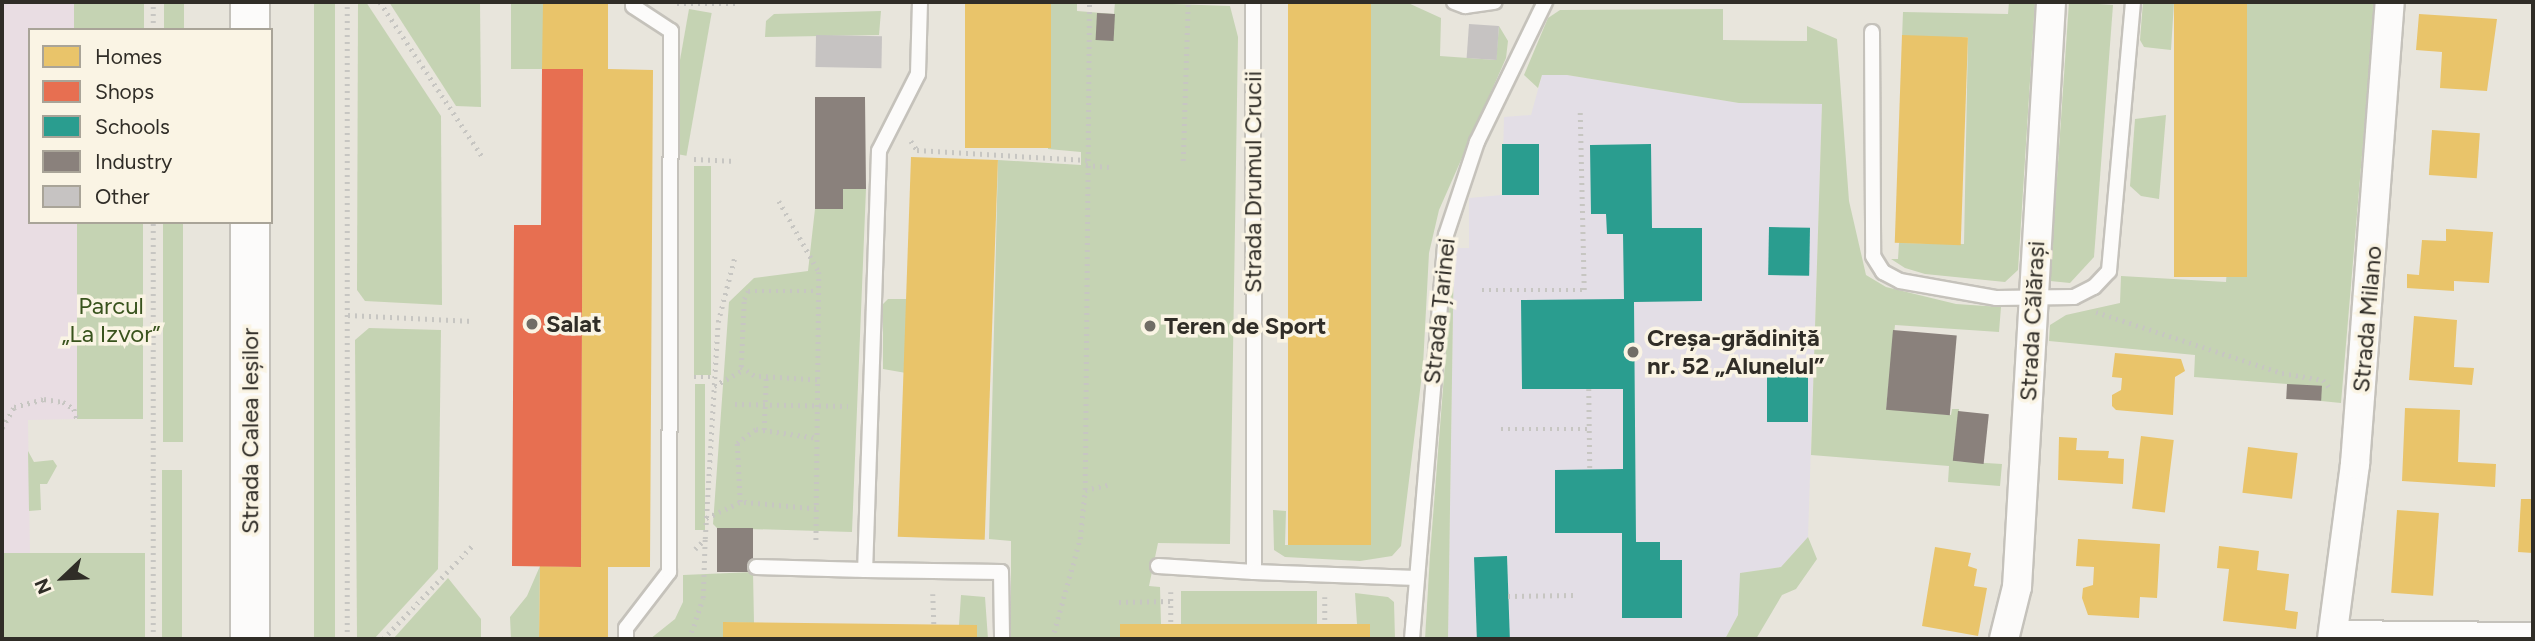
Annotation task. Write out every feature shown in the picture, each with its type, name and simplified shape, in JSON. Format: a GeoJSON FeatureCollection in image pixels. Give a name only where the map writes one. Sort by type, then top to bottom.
{"type":"FeatureCollection","features":[{"type":"Feature","properties":{"kind":"main road"},"geometry":{"type":"LineString","coordinates":[[250,2],[250,28]]}},
{"type":"Feature","properties":{"kind":"main road","name":"Strada Calea Ieșilor"},"geometry":{"type":"LineString","coordinates":[[250,224],[250,639]]}},
{"type":"Feature","properties":{"kind":"street","name":"Strada Călărași"},"geometry":{"type":"LineString","coordinates":[[2004,639],[2014,614],[2017,587],[2051,2]]}},
{"type":"Feature","properties":{"kind":"street","name":"Strada Milano"},"geometry":{"type":"LineString","coordinates":[[2390,2],[2360,405],[2332,637],[2533,637]]}},
{"type":"Feature","properties":{"kind":"lane"},"geometry":{"type":"LineString","coordinates":[[626,639],[626,628],[669,572],[671,30],[633,6],[633,2]]}},
{"type":"Feature","properties":{"kind":"lane"},"geometry":{"type":"LineString","coordinates":[[864,570],[879,151],[895,112],[918,74],[920,2]]}},
{"type":"Feature","properties":{"kind":"lane","name":"Strada Drumul Crucii"},"geometry":{"type":"LineString","coordinates":[[1253,2],[1254,572]]}},
{"type":"Feature","properties":{"kind":"lane"},"geometry":{"type":"LineString","coordinates":[[1454,2],[1465,6],[1495,2]]}},
{"type":"Feature","properties":{"kind":"lane","name":"Strada Țarinei"},"geometry":{"type":"LineString","coordinates":[[1412,639],[1446,235],[1477,142],[1545,2]]}},
{"type":"Feature","properties":{"kind":"lane"},"geometry":{"type":"LineString","coordinates":[[1872,32],[1873,256],[1883,272],[1900,281],[1944,291],[2033,299],[2074,297],[2094,287],[2109,271],[2133,2]]}},
{"type":"Feature","properties":{"kind":"lane"},"geometry":{"type":"LineString","coordinates":[[756,567],[1001,572],[1002,639]]}},
{"type":"Feature","properties":{"kind":"lane"},"geometry":{"type":"LineString","coordinates":[[1164,567],[1416,578]]}},
{"type":"Feature","properties":{"kind":"path"},"geometry":{"type":"LineString","coordinates":[[153,2],[153,28]]}},
{"type":"Feature","properties":{"kind":"path"},"geometry":{"type":"LineString","coordinates":[[347,2],[347,639]]}},
{"type":"Feature","properties":{"kind":"path"},"geometry":{"type":"LineString","coordinates":[[380,2],[482,156]]}},
{"type":"Feature","properties":{"kind":"path"},"geometry":{"type":"LineString","coordinates":[[1052,639],[1080,539],[1085,490],[1089,2]]}},
{"type":"Feature","properties":{"kind":"path"},"geometry":{"type":"LineString","coordinates":[[1183,161],[1188,2]]}},
{"type":"Feature","properties":{"kind":"path"},"geometry":{"type":"LineString","coordinates":[[674,4],[735,4]]}},
{"type":"Feature","properties":{"kind":"path"},"geometry":{"type":"LineString","coordinates":[[1482,290],[1584,290],[1580,111]]}},
{"type":"Feature","properties":{"kind":"path"},"geometry":{"type":"LineString","coordinates":[[895,112],[917,150],[1086,162],[1108,167]]}},
{"type":"Feature","properties":{"kind":"path"},"geometry":{"type":"LineString","coordinates":[[671,158],[736,161]]}},
{"type":"Feature","properties":{"kind":"path"},"geometry":{"type":"LineString","coordinates":[[779,201],[818,272],[815,569]]}},
{"type":"Feature","properties":{"kind":"path"},"geometry":{"type":"LineString","coordinates":[[153,224],[153,639]]}},
{"type":"Feature","properties":{"kind":"path"},"geometry":{"type":"LineString","coordinates":[[689,639],[703,598],[718,322],[735,256]]}},
{"type":"Feature","properties":{"kind":"path"},"geometry":{"type":"LineString","coordinates":[[743,370],[744,299],[748,291],[818,291]]}},
{"type":"Feature","properties":{"kind":"path"},"geometry":{"type":"LineString","coordinates":[[2074,297],[2100,315],[2283,373],[2323,380],[2336,395],[2360,405]]}},
{"type":"Feature","properties":{"kind":"path"},"geometry":{"type":"LineString","coordinates":[[348,315],[473,321]]}},
{"type":"Feature","properties":{"kind":"path"},"geometry":{"type":"LineString","coordinates":[[714,386],[743,370],[766,377],[817,380]]}},
{"type":"Feature","properties":{"kind":"path"},"geometry":{"type":"LineString","coordinates":[[764,430],[766,377]]}},
{"type":"Feature","properties":{"kind":"path"},"geometry":{"type":"LineString","coordinates":[[1589,389],[1590,470]]}},
{"type":"Feature","properties":{"kind":"path"},"geometry":{"type":"LineString","coordinates":[[2,428],[14,407],[44,399],[63,402],[74,409],[77,419]]}},
{"type":"Feature","properties":{"kind":"path"},"geometry":{"type":"LineString","coordinates":[[735,404],[870,407]]}},
{"type":"Feature","properties":{"kind":"path"},"geometry":{"type":"LineString","coordinates":[[1501,429],[1589,429]]}},
{"type":"Feature","properties":{"kind":"path"},"geometry":{"type":"LineString","coordinates":[[740,502],[737,443],[746,433],[764,430],[817,438]]}},
{"type":"Feature","properties":{"kind":"path"},"geometry":{"type":"LineString","coordinates":[[1085,490],[1107,485]]}},
{"type":"Feature","properties":{"kind":"path"},"geometry":{"type":"LineString","coordinates":[[706,518],[740,502],[816,509]]}},
{"type":"Feature","properties":{"kind":"path"},"geometry":{"type":"LineString","coordinates":[[669,572],[705,539]]}},
{"type":"Feature","properties":{"kind":"path"},"geometry":{"type":"LineString","coordinates":[[383,639],[472,546]]}},
{"type":"Feature","properties":{"kind":"path"},"geometry":{"type":"LineString","coordinates":[[1164,567],[1171,601],[1171,624]]}},
{"type":"Feature","properties":{"kind":"path"},"geometry":{"type":"LineString","coordinates":[[1508,596],[1575,595]]}},
{"type":"Feature","properties":{"kind":"path"},"geometry":{"type":"LineString","coordinates":[[1119,602],[1171,601]]}},
{"type":"Feature","properties":{"kind":"shaded area"},"geometry":{"type":"Polygon","coordinates":[[[2,2],[74,2],[74,28],[28,28],[28,224],[77,224],[80,419],[28,420],[30,555],[2,558],[2,2]]]}},
{"type":"Feature","properties":{"kind":"shaded area","name":"Creșa-grădiniță nr. 52 „Alunelul”"},"geometry":{"type":"Polygon","coordinates":[[[1542,75],[1567,75],[1739,103],[1822,104],[1808,537],[1781,567],[1741,573],[1738,615],[1725,639],[1448,639],[1454,248],[1469,248],[1469,198],[1502,195],[1504,117],[1531,115],[1542,75]]]}},
{"type":"Feature","properties":{"kind":"green space"},"geometry":{"type":"Polygon","coordinates":[[[74,2],[144,2],[144,28],[74,28],[74,2]]]}},
{"type":"Feature","properties":{"kind":"green space"},"geometry":{"type":"Polygon","coordinates":[[[164,2],[184,2],[184,28],[164,28],[164,2]]]}},
{"type":"Feature","properties":{"kind":"green space"},"geometry":{"type":"Polygon","coordinates":[[[314,2],[335,2],[335,639],[314,639],[314,2]]]}},
{"type":"Feature","properties":{"kind":"green space"},"geometry":{"type":"Polygon","coordinates":[[[358,2],[366,2],[441,116],[442,305],[365,301],[357,290],[358,2]]]}},
{"type":"Feature","properties":{"kind":"green space"},"geometry":{"type":"Polygon","coordinates":[[[389,2],[480,2],[481,107],[456,106],[389,2]]]}},
{"type":"Feature","properties":{"kind":"green space"},"geometry":{"type":"Polygon","coordinates":[[[511,2],[543,2],[543,69],[511,69],[511,2]]]}},
{"type":"Feature","properties":{"kind":"green space"},"geometry":{"type":"Polygon","coordinates":[[[1051,2],[1077,2],[1077,11],[1114,14],[1115,2],[1230,6],[1238,37],[1230,544],[1158,543],[1149,586],[1160,587],[1161,624],[1121,624],[1120,639],[1011,639],[1011,541],[989,539],[998,160],[1081,165],[1081,152],[1048,149],[1051,2]]]}},
{"type":"Feature","properties":{"kind":"green space"},"geometry":{"type":"Polygon","coordinates":[[[1371,2],[1406,2],[1441,18],[1440,56],[1496,60],[1499,26],[1508,41],[1506,58],[1439,210],[1429,253],[1423,366],[1401,546],[1392,556],[1360,561],[1285,557],[1274,550],[1273,510],[1286,511],[1285,545],[1368,545],[1371,2]]]}},
{"type":"Feature","properties":{"kind":"green space"},"geometry":{"type":"Polygon","coordinates":[[[2009,2],[2035,2],[2018,270],[2005,282],[1925,274],[1905,268],[1891,259],[1898,259],[1899,243],[1964,244],[1968,37],[1902,38],[1903,12],[2008,14],[2009,2]]]}},
{"type":"Feature","properties":{"kind":"green space"},"geometry":{"type":"Polygon","coordinates":[[[2069,2],[2113,5],[2094,257],[2070,283],[2050,281],[2069,2]]]}},
{"type":"Feature","properties":{"kind":"green space"},"geometry":{"type":"Polygon","coordinates":[[[2143,2],[2174,2],[2171,50],[2144,47],[2140,40],[2143,2]]]}},
{"type":"Feature","properties":{"kind":"green space"},"geometry":{"type":"Polygon","coordinates":[[[2247,2],[2375,2],[2341,403],[2321,401],[2287,384],[2194,377],[2195,355],[2049,341],[2050,325],[2066,315],[2120,303],[2121,276],[2226,282],[2247,2]]]}},
{"type":"Feature","properties":{"kind":"green space"},"geometry":{"type":"Polygon","coordinates":[[[689,9],[712,13],[686,156],[664,152],[689,9]]]}},
{"type":"Feature","properties":{"kind":"green space"},"geometry":{"type":"Polygon","coordinates":[[[1723,9],[1723,40],[1807,41],[1807,26],[1837,39],[1849,201],[1866,275],[1886,287],[1956,304],[2001,307],[1999,332],[1895,325],[1886,409],[1951,415],[1952,409],[1959,409],[1954,461],[2002,464],[2000,486],[1948,482],[1949,466],[1811,455],[1822,104],[1739,103],[1567,75],[1542,75],[1538,88],[1524,75],[1548,18],[1560,10],[1723,9]]]}},
{"type":"Feature","properties":{"kind":"green space"},"geometry":{"type":"Polygon","coordinates":[[[881,11],[879,35],[765,37],[766,21],[774,14],[881,11]]]}},
{"type":"Feature","properties":{"kind":"green space"},"geometry":{"type":"Polygon","coordinates":[[[2166,115],[2159,199],[2141,196],[2130,186],[2135,119],[2166,115]]]}},
{"type":"Feature","properties":{"kind":"green space"},"geometry":{"type":"Polygon","coordinates":[[[694,166],[711,166],[711,375],[694,375],[694,166]]]}},
{"type":"Feature","properties":{"kind":"green space"},"geometry":{"type":"Polygon","coordinates":[[[843,189],[866,189],[852,532],[717,528],[713,524],[729,302],[754,278],[808,271],[815,209],[843,189]]]}},
{"type":"Feature","properties":{"kind":"green space","name":"Parcul „La Izvor”"},"geometry":{"type":"Polygon","coordinates":[[[77,224],[143,224],[143,419],[77,419],[77,224]]]}},
{"type":"Feature","properties":{"kind":"green space"},"geometry":{"type":"Polygon","coordinates":[[[163,224],[183,224],[183,442],[163,442],[163,224]]]}},
{"type":"Feature","properties":{"kind":"green space"},"geometry":{"type":"Polygon","coordinates":[[[1454,248],[1448,639],[1425,639],[1430,555],[1454,248]]]}},
{"type":"Feature","properties":{"kind":"green space"},"geometry":{"type":"Polygon","coordinates":[[[888,299],[908,299],[906,373],[883,369],[883,304],[888,299]]]}},
{"type":"Feature","properties":{"kind":"green space"},"geometry":{"type":"Polygon","coordinates":[[[369,328],[441,330],[438,569],[374,639],[357,639],[355,340],[369,328]]]}},
{"type":"Feature","properties":{"kind":"green space"},"geometry":{"type":"Polygon","coordinates":[[[695,384],[705,384],[705,530],[695,530],[695,384]]]}},
{"type":"Feature","properties":{"kind":"green space"},"geometry":{"type":"Polygon","coordinates":[[[28,451],[34,462],[53,460],[57,466],[47,484],[40,484],[41,510],[29,511],[28,451]]]}},
{"type":"Feature","properties":{"kind":"green space"},"geometry":{"type":"Polygon","coordinates":[[[162,470],[182,470],[182,639],[162,639],[162,470]]]}},
{"type":"Feature","properties":{"kind":"green space"},"geometry":{"type":"Polygon","coordinates":[[[1808,537],[1817,559],[1796,589],[1782,595],[1756,639],[1725,639],[1738,615],[1740,573],[1781,567],[1808,537]]]}},
{"type":"Feature","properties":{"kind":"green space"},"geometry":{"type":"Polygon","coordinates":[[[2,553],[145,553],[145,639],[2,639],[2,553]]]}},
{"type":"Feature","properties":{"kind":"green space"},"geometry":{"type":"Polygon","coordinates":[[[540,566],[539,639],[511,639],[510,617],[527,596],[540,566]]]}},
{"type":"Feature","properties":{"kind":"green space"},"geometry":{"type":"Polygon","coordinates":[[[753,572],[754,623],[723,622],[723,639],[650,639],[675,619],[683,602],[683,575],[753,572]]]}},
{"type":"Feature","properties":{"kind":"green space"},"geometry":{"type":"Polygon","coordinates":[[[448,578],[481,619],[481,639],[393,639],[448,578]]]}},
{"type":"Feature","properties":{"kind":"green space"},"geometry":{"type":"Polygon","coordinates":[[[1181,591],[1317,591],[1317,624],[1181,624],[1181,591]]]}},
{"type":"Feature","properties":{"kind":"green space"},"geometry":{"type":"Polygon","coordinates":[[[1355,593],[1388,597],[1394,602],[1395,639],[1370,639],[1370,624],[1357,624],[1355,593]]]}},
{"type":"Feature","properties":{"kind":"green space"},"geometry":{"type":"Polygon","coordinates":[[[961,595],[985,597],[988,639],[977,639],[977,625],[959,625],[961,595]]]}},
{"type":"Feature","properties":{"kind":"building: Homes"},"geometry":{"type":"Polygon","coordinates":[[[543,2],[608,2],[608,69],[653,70],[650,567],[608,567],[608,639],[539,639],[540,566],[581,567],[583,69],[542,69],[543,2]]]}},
{"type":"Feature","properties":{"kind":"building: Homes"},"geometry":{"type":"Polygon","coordinates":[[[965,2],[1051,2],[1051,148],[965,148],[965,2]]]}},
{"type":"Feature","properties":{"kind":"building: Homes"},"geometry":{"type":"Polygon","coordinates":[[[1288,2],[1371,2],[1371,545],[1288,545],[1288,2]]]}},
{"type":"Feature","properties":{"kind":"building: Homes"},"geometry":{"type":"Polygon","coordinates":[[[2174,2],[2247,2],[2247,277],[2174,277],[2174,2]]]}},
{"type":"Feature","properties":{"kind":"building: Homes"},"geometry":{"type":"Polygon","coordinates":[[[2419,14],[2497,19],[2487,91],[2440,88],[2442,52],[2416,50],[2419,14]]]}},
{"type":"Feature","properties":{"kind":"building: Homes"},"geometry":{"type":"Polygon","coordinates":[[[1902,35],[1968,37],[1961,245],[1895,243],[1902,35]]]}},
{"type":"Feature","properties":{"kind":"building: Homes"},"geometry":{"type":"Polygon","coordinates":[[[2432,130],[2480,133],[2477,178],[2429,175],[2432,130]]]}},
{"type":"Feature","properties":{"kind":"building: Homes"},"geometry":{"type":"Polygon","coordinates":[[[911,157],[998,160],[985,540],[898,537],[911,157]]]}},
{"type":"Feature","properties":{"kind":"building: Homes"},"geometry":{"type":"Polygon","coordinates":[[[2446,229],[2493,232],[2489,283],[2454,281],[2454,291],[2407,288],[2407,274],[2419,275],[2422,240],[2446,241],[2446,229]]]}},
{"type":"Feature","properties":{"kind":"building: Homes"},"geometry":{"type":"Polygon","coordinates":[[[2414,316],[2457,320],[2454,367],[2474,368],[2472,385],[2409,380],[2414,316]]]}},
{"type":"Feature","properties":{"kind":"building: Homes"},"geometry":{"type":"Polygon","coordinates":[[[2115,353],[2181,359],[2185,371],[2175,377],[2173,415],[2116,410],[2112,406],[2112,395],[2121,390],[2122,378],[2112,377],[2115,353]]]}},
{"type":"Feature","properties":{"kind":"building: Homes"},"geometry":{"type":"Polygon","coordinates":[[[2405,408],[2460,410],[2458,462],[2496,464],[2495,487],[2402,481],[2405,408]]]}},
{"type":"Feature","properties":{"kind":"building: Homes"},"geometry":{"type":"Polygon","coordinates":[[[2141,436],[2174,440],[2165,512],[2132,508],[2141,436]]]}},
{"type":"Feature","properties":{"kind":"building: Homes"},"geometry":{"type":"Polygon","coordinates":[[[2059,437],[2077,438],[2076,450],[2109,451],[2108,458],[2124,459],[2123,484],[2058,480],[2059,437]]]}},
{"type":"Feature","properties":{"kind":"building: Homes"},"geometry":{"type":"Polygon","coordinates":[[[2248,447],[2298,453],[2292,499],[2242,493],[2248,447]]]}},
{"type":"Feature","properties":{"kind":"building: Homes"},"geometry":{"type":"Polygon","coordinates":[[[2521,499],[2533,499],[2533,553],[2518,552],[2521,499]]]}},
{"type":"Feature","properties":{"kind":"building: Homes"},"geometry":{"type":"Polygon","coordinates":[[[2397,510],[2439,513],[2433,596],[2391,593],[2397,510]]]}},
{"type":"Feature","properties":{"kind":"building: Homes"},"geometry":{"type":"Polygon","coordinates":[[[2078,539],[2160,544],[2157,598],[2140,597],[2139,618],[2088,615],[2082,598],[2083,588],[2093,585],[2094,567],[2076,566],[2078,539]]]}},
{"type":"Feature","properties":{"kind":"building: Homes"},"geometry":{"type":"Polygon","coordinates":[[[2219,546],[2259,551],[2257,570],[2289,574],[2285,610],[2298,612],[2296,629],[2223,621],[2229,569],[2217,568],[2219,546]]]}},
{"type":"Feature","properties":{"kind":"building: Homes"},"geometry":{"type":"Polygon","coordinates":[[[1935,547],[1971,553],[1968,566],[1977,569],[1974,586],[1987,588],[1978,636],[1922,626],[1935,547]]]}},
{"type":"Feature","properties":{"kind":"building: Homes"},"geometry":{"type":"Polygon","coordinates":[[[723,622],[977,625],[977,639],[723,639],[723,622]]]}},
{"type":"Feature","properties":{"kind":"building: Homes"},"geometry":{"type":"Polygon","coordinates":[[[1120,624],[1370,624],[1370,639],[1120,639],[1120,624]]]}},
{"type":"Feature","properties":{"kind":"building: Shops"},"geometry":{"type":"Polygon","coordinates":[[[542,69],[583,69],[581,567],[512,566],[514,225],[541,225],[542,69]]]}},
{"type":"Feature","properties":{"kind":"building: Schools"},"geometry":{"type":"Polygon","coordinates":[[[1502,144],[1539,144],[1539,195],[1502,195],[1502,144]]]}},
{"type":"Feature","properties":{"kind":"building: Schools"},"geometry":{"type":"Polygon","coordinates":[[[1651,144],[1652,228],[1702,228],[1702,301],[1634,302],[1636,542],[1660,542],[1660,560],[1682,560],[1682,618],[1622,618],[1622,533],[1555,533],[1555,470],[1623,469],[1623,389],[1522,389],[1521,300],[1624,299],[1623,234],[1607,234],[1606,214],[1591,214],[1590,145],[1651,144]]]}},
{"type":"Feature","properties":{"kind":"building: Schools"},"geometry":{"type":"Polygon","coordinates":[[[1769,227],[1810,228],[1809,276],[1768,275],[1769,227]]]}},
{"type":"Feature","properties":{"kind":"building: Schools"},"geometry":{"type":"Polygon","coordinates":[[[1767,375],[1808,375],[1808,422],[1767,422],[1767,375]]]}},
{"type":"Feature","properties":{"kind":"building: Schools"},"geometry":{"type":"Polygon","coordinates":[[[1507,556],[1510,637],[1477,638],[1474,557],[1507,556]]]}},
{"type":"Feature","properties":{"kind":"building: Industry"},"geometry":{"type":"Polygon","coordinates":[[[1097,13],[1115,14],[1114,41],[1096,40],[1097,13]]]}},
{"type":"Feature","properties":{"kind":"building: Industry"},"geometry":{"type":"Polygon","coordinates":[[[815,97],[865,97],[866,189],[843,189],[843,209],[815,209],[815,97]]]}},
{"type":"Feature","properties":{"kind":"building: Industry"},"geometry":{"type":"Polygon","coordinates":[[[1893,330],[1957,336],[1950,415],[1886,410],[1893,330]]]}},
{"type":"Feature","properties":{"kind":"building: Industry"},"geometry":{"type":"Polygon","coordinates":[[[2287,384],[2322,386],[2321,401],[2286,399],[2287,384]]]}},
{"type":"Feature","properties":{"kind":"building: Industry"},"geometry":{"type":"Polygon","coordinates":[[[1958,411],[1989,414],[1984,464],[1953,461],[1958,411]]]}},
{"type":"Feature","properties":{"kind":"building: Industry"},"geometry":{"type":"Polygon","coordinates":[[[717,528],[753,528],[753,572],[717,572],[717,528]]]}},
{"type":"Feature","properties":{"kind":"building: Other"},"geometry":{"type":"Polygon","coordinates":[[[1469,24],[1499,26],[1497,60],[1467,58],[1469,24]]]}},
{"type":"Feature","properties":{"kind":"building: Other"},"geometry":{"type":"Polygon","coordinates":[[[816,35],[882,36],[881,68],[815,67],[816,35]]]}},
{"type":"Feature","properties":{"kind":"place","name":"Salat"},"geometry":{"type":"Point","coordinates":[532,324]}},
{"type":"Feature","properties":{"kind":"place","name":"Teren de Sport"},"geometry":{"type":"Point","coordinates":[1150,326]}},
{"type":"Feature","properties":{"kind":"place","name":"Creșa-grădiniță nr. 52 „Alunelul”"},"geometry":{"type":"Point","coordinates":[1633,352]}}]}
